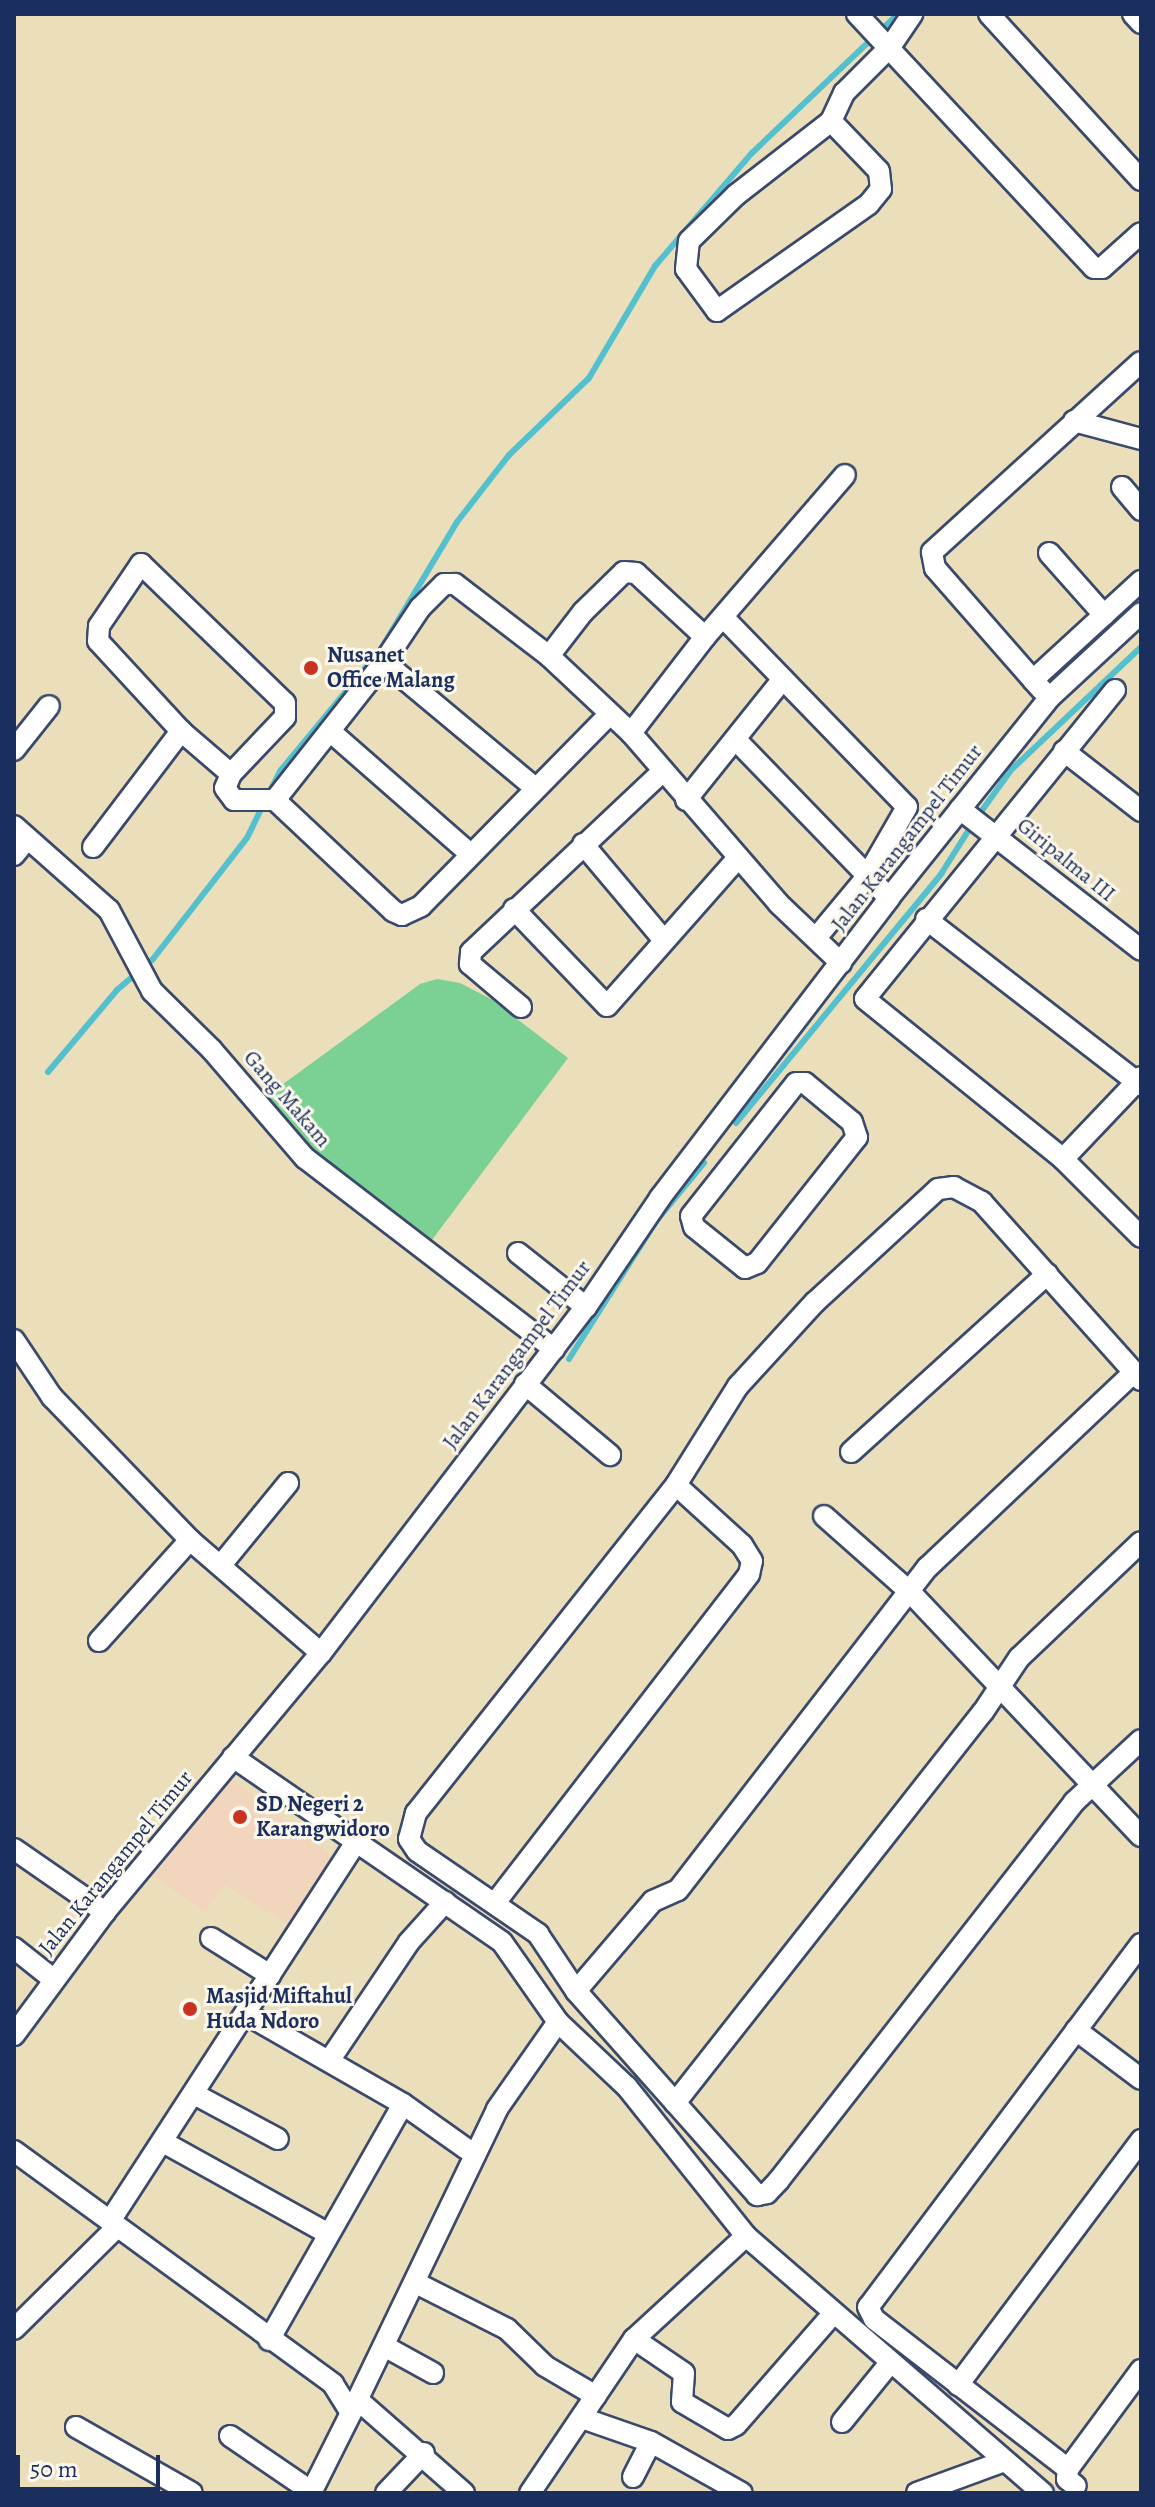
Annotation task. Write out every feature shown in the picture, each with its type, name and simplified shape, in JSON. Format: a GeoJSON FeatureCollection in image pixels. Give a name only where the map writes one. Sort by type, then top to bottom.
{"type":"FeatureCollection","features":[{"type":"Feature","properties":{"kind":"street"},"geometry":{"type":"LineString","coordinates":[[831,121],[879,171],[881,189],[869,204],[717,311],[686,269],[689,241],[736,195],[831,121],[844,93],[912,14]]}},
{"type":"Feature","properties":{"kind":"street"},"geometry":{"type":"LineString","coordinates":[[989,14],[1141,180]]}},
{"type":"Feature","properties":{"kind":"street"},"geometry":{"type":"LineString","coordinates":[[1133,14],[1141,23]]}},
{"type":"Feature","properties":{"kind":"street"},"geometry":{"type":"LineString","coordinates":[[863,20],[1094,268],[1102,268],[1141,233]]}},
{"type":"Feature","properties":{"kind":"street"},"geometry":{"type":"LineString","coordinates":[[1049,698],[935,568],[932,552],[1141,362]]}},
{"type":"Feature","properties":{"kind":"street"},"geometry":{"type":"LineString","coordinates":[[1074,421],[1141,439]]}},
{"type":"Feature","properties":{"kind":"street"},"geometry":{"type":"LineString","coordinates":[[631,733],[705,637],[845,475]]}},
{"type":"Feature","properties":{"kind":"street"},"geometry":{"type":"LineString","coordinates":[[1122,487],[1141,510]]}},
{"type":"Feature","properties":{"kind":"street"},"geometry":{"type":"LineString","coordinates":[[1049,553],[1104,615]]}},
{"type":"Feature","properties":{"kind":"street"},"geometry":{"type":"LineString","coordinates":[[231,774],[181,731],[98,641],[99,626],[141,564],[288,710],[231,774],[227,795],[269,800],[393,911],[402,915],[421,906],[469,853],[610,714]]}},
{"type":"Feature","properties":{"kind":"street"},"geometry":{"type":"LineString","coordinates":[[549,656],[615,577],[632,571],[705,637]]}},
{"type":"Feature","properties":{"kind":"street"},"geometry":{"type":"LineString","coordinates":[[1033,680],[1141,581]]}},
{"type":"Feature","properties":{"kind":"street"},"geometry":{"type":"LineString","coordinates":[[269,800],[331,732],[420,608],[444,584],[463,588],[549,656],[631,733],[738,858],[841,963]]}},
{"type":"Feature","properties":{"kind":"street","name":"Jalan Karangampel Timur"},"geometry":{"type":"LineString","coordinates":[[14,2035],[105,1912],[321,1653],[714,1138],[889,898],[977,820],[1049,698],[1141,613]]}},
{"type":"Feature","properties":{"kind":"street"},"geometry":{"type":"LineString","coordinates":[[723,617],[907,807],[866,878],[816,938]]}},
{"type":"Feature","properties":{"kind":"street"},"geometry":{"type":"LineString","coordinates":[[384,662],[535,788]]}},
{"type":"Feature","properties":{"kind":"street"},"geometry":{"type":"LineString","coordinates":[[686,800],[783,679]]}},
{"type":"Feature","properties":{"kind":"street"},"geometry":{"type":"LineString","coordinates":[[1115,690],[1064,751],[977,820],[926,919],[865,999],[1063,1159],[1141,1237]]}},
{"type":"Feature","properties":{"kind":"street"},"geometry":{"type":"LineString","coordinates":[[14,750],[49,706]]}},
{"type":"Feature","properties":{"kind":"street"},"geometry":{"type":"LineString","coordinates":[[93,847],[181,731]]}},
{"type":"Feature","properties":{"kind":"street"},"geometry":{"type":"LineString","coordinates":[[331,732],[469,853]]}},
{"type":"Feature","properties":{"kind":"street"},"geometry":{"type":"LineString","coordinates":[[736,740],[866,878],[889,898]]}},
{"type":"Feature","properties":{"kind":"street"},"geometry":{"type":"LineString","coordinates":[[1064,751],[1141,811]]}},
{"type":"Feature","properties":{"kind":"street"},"geometry":{"type":"LineString","coordinates":[[521,1007],[468,958],[514,909],[662,772]]}},
{"type":"Feature","properties":{"kind":"street","name":"Giripalma III"},"geometry":{"type":"LineString","coordinates":[[977,820],[1141,950]]}},
{"type":"Feature","properties":{"kind":"street"},"geometry":{"type":"LineString","coordinates":[[14,855],[21,832]]}},
{"type":"Feature","properties":{"kind":"street","name":"Gang Makam"},"geometry":{"type":"LineString","coordinates":[[21,832],[109,910],[152,991],[327,1178],[390,1219],[554,1349]]}},
{"type":"Feature","properties":{"kind":"street"},"geometry":{"type":"LineString","coordinates":[[583,844],[663,939]]}},
{"type":"Feature","properties":{"kind":"street"},"geometry":{"type":"LineString","coordinates":[[514,909],[607,1006],[663,939],[738,858]]}},
{"type":"Feature","properties":{"kind":"street"},"geometry":{"type":"LineString","coordinates":[[926,919],[1140,1081],[1063,1159]]}},
{"type":"Feature","properties":{"kind":"street"},"geometry":{"type":"LineString","coordinates":[[800,1082],[857,1131],[751,1267],[741,1266],[692,1222],[744,1148],[800,1082]]}},
{"type":"Feature","properties":{"kind":"street"},"geometry":{"type":"LineString","coordinates":[[729,1167],[718,1156],[714,1138],[732,1139],[744,1148]]}},
{"type":"Feature","properties":{"kind":"street"},"geometry":{"type":"LineString","coordinates":[[576,1991],[653,1901],[678,1890],[928,1567],[1137,1376],[982,1202],[954,1187],[938,1189],[815,1302],[738,1386],[676,1485],[409,1827],[417,1851],[538,1934],[576,1991],[749,2191],[767,2193],[1090,1785],[1141,1740]]}},
{"type":"Feature","properties":{"kind":"street"},"geometry":{"type":"LineString","coordinates":[[518,1253],[586,1307]]}},
{"type":"Feature","properties":{"kind":"street"},"geometry":{"type":"LineString","coordinates":[[851,1452],[1047,1274]]}},
{"type":"Feature","properties":{"kind":"street"},"geometry":{"type":"LineString","coordinates":[[14,1340],[52,1397],[190,1540],[321,1653]]}},
{"type":"Feature","properties":{"kind":"street"},"geometry":{"type":"LineString","coordinates":[[525,1384],[610,1455]]}},
{"type":"Feature","properties":{"kind":"street"},"geometry":{"type":"LineString","coordinates":[[221,1565],[288,1483]]}},
{"type":"Feature","properties":{"kind":"street"},"geometry":{"type":"LineString","coordinates":[[495,1903],[749,1574],[752,1561],[742,1545],[676,1485]]}},
{"type":"Feature","properties":{"kind":"street"},"geometry":{"type":"LineString","coordinates":[[824,1516],[910,1592],[1141,1836]]}},
{"type":"Feature","properties":{"kind":"street"},"geometry":{"type":"LineString","coordinates":[[99,1641],[190,1540]]}},
{"type":"Feature","properties":{"kind":"street"},"geometry":{"type":"LineString","coordinates":[[675,2103],[1019,1658],[1141,1542]]}},
{"type":"Feature","properties":{"kind":"street"},"geometry":{"type":"LineString","coordinates":[[233,1757],[354,1845],[445,1902],[516,1955],[558,2022],[627,2087],[746,2236],[832,2315],[1002,2462],[1043,2493]]}},
{"type":"Feature","properties":{"kind":"street"},"geometry":{"type":"LineString","coordinates":[[14,2329],[114,2224],[163,2142],[354,1845]]}},
{"type":"Feature","properties":{"kind":"street"},"geometry":{"type":"LineString","coordinates":[[14,1849],[105,1912]]}},
{"type":"Feature","properties":{"kind":"street"},"geometry":{"type":"LineString","coordinates":[[329,2061],[409,1942],[445,1902]]}},
{"type":"Feature","properties":{"kind":"street"},"geometry":{"type":"LineString","coordinates":[[211,1938],[270,1975]]}},
{"type":"Feature","properties":{"kind":"street"},"geometry":{"type":"LineString","coordinates":[[1141,1944],[870,2302],[874,2319],[1072,2477],[1141,2370]]}},
{"type":"Feature","properties":{"kind":"street"},"geometry":{"type":"LineString","coordinates":[[14,1948],[53,1979]]}},
{"type":"Feature","properties":{"kind":"street"},"geometry":{"type":"LineString","coordinates":[[246,2014],[403,2104],[475,2155]]}},
{"type":"Feature","properties":{"kind":"street"},"geometry":{"type":"LineString","coordinates":[[230,2436],[312,2492],[416,2283],[475,2155],[516,2077],[558,2022]]}},
{"type":"Feature","properties":{"kind":"street"},"geometry":{"type":"LineString","coordinates":[[1076,2030],[1141,2079]]}},
{"type":"Feature","properties":{"kind":"street"},"geometry":{"type":"LineString","coordinates":[[194,2094],[278,2139]]}},
{"type":"Feature","properties":{"kind":"street"},"geometry":{"type":"LineString","coordinates":[[269,2340],[403,2104]]}},
{"type":"Feature","properties":{"kind":"street"},"geometry":{"type":"LineString","coordinates":[[958,2385],[1141,2140]]}},
{"type":"Feature","properties":{"kind":"street"},"geometry":{"type":"LineString","coordinates":[[163,2142],[327,2233]]}},
{"type":"Feature","properties":{"kind":"street"},"geometry":{"type":"LineString","coordinates":[[14,2151],[333,2384],[355,2406],[424,2453],[464,2493]]}},
{"type":"Feature","properties":{"kind":"street"},"geometry":{"type":"LineString","coordinates":[[530,2493],[634,2339],[746,2236]]}},
{"type":"Feature","properties":{"kind":"street"},"geometry":{"type":"LineString","coordinates":[[416,2283],[507,2329],[545,2366],[596,2396]]}},
{"type":"Feature","properties":{"kind":"street"},"geometry":{"type":"LineString","coordinates":[[634,2339],[684,2373],[682,2402],[728,2429],[832,2315]]}},
{"type":"Feature","properties":{"kind":"street"},"geometry":{"type":"LineString","coordinates":[[384,2346],[433,2373]]}},
{"type":"Feature","properties":{"kind":"street"},"geometry":{"type":"LineString","coordinates":[[842,2422],[890,2363]]}},
{"type":"Feature","properties":{"kind":"street"},"geometry":{"type":"LineString","coordinates":[[582,2418],[651,2442],[742,2493]]}},
{"type":"Feature","properties":{"kind":"street"},"geometry":{"type":"LineString","coordinates":[[76,2427],[192,2493]]}},
{"type":"Feature","properties":{"kind":"street"},"geometry":{"type":"LineString","coordinates":[[633,2477],[651,2442]]}},
{"type":"Feature","properties":{"kind":"street"},"geometry":{"type":"LineString","coordinates":[[386,2493],[424,2453]]}},
{"type":"Feature","properties":{"kind":"street"},"geometry":{"type":"LineString","coordinates":[[917,2493],[1002,2462]]}},
{"type":"Feature","properties":{"kind":"shaded area","name":"SD Negeri 2 Karangwidoro"},"geometry":{"type":"Polygon","coordinates":[[[231,1778],[329,1853],[331,1860],[290,1926],[225,1885],[205,1912],[153,1876],[231,1778]]]}},
{"type":"Feature","properties":{"kind":"green space"},"geometry":{"type":"Polygon","coordinates":[[[437,979],[460,983],[491,999],[568,1058],[429,1244],[333,1178],[264,1098],[420,984],[437,979]]]}},
{"type":"Feature","properties":{"kind":"waterway"},"geometry":{"type":"LineString","coordinates":[[268,795],[281,770],[381,649],[457,522],[509,455],[589,378],[655,266],[752,153],[898,14]]}},
{"type":"Feature","properties":{"kind":"waterway"},"geometry":{"type":"LineString","coordinates":[[978,816],[1011,770],[1141,647]]}},
{"type":"Feature","properties":{"kind":"waterway"},"geometry":{"type":"LineString","coordinates":[[48,1072],[117,990],[153,959],[247,838],[263,805]]}},
{"type":"Feature","properties":{"kind":"waterway"},"geometry":{"type":"LineString","coordinates":[[736,1123],[941,874],[972,825]]}},
{"type":"Feature","properties":{"kind":"waterway"},"geometry":{"type":"LineString","coordinates":[[569,1359],[657,1220],[704,1163]]}},
{"type":"Feature","properties":{"kind":"place","name":"Nusanet Office Malang"},"geometry":{"type":"Point","coordinates":[311,668]}},
{"type":"Feature","properties":{"kind":"place","name":"SD Negeri 2 Karangwidoro"},"geometry":{"type":"Point","coordinates":[240,1817]}},
{"type":"Feature","properties":{"kind":"place","name":"Masjid Miftahul Huda Ndoro"},"geometry":{"type":"Point","coordinates":[190,2009]}}]}
